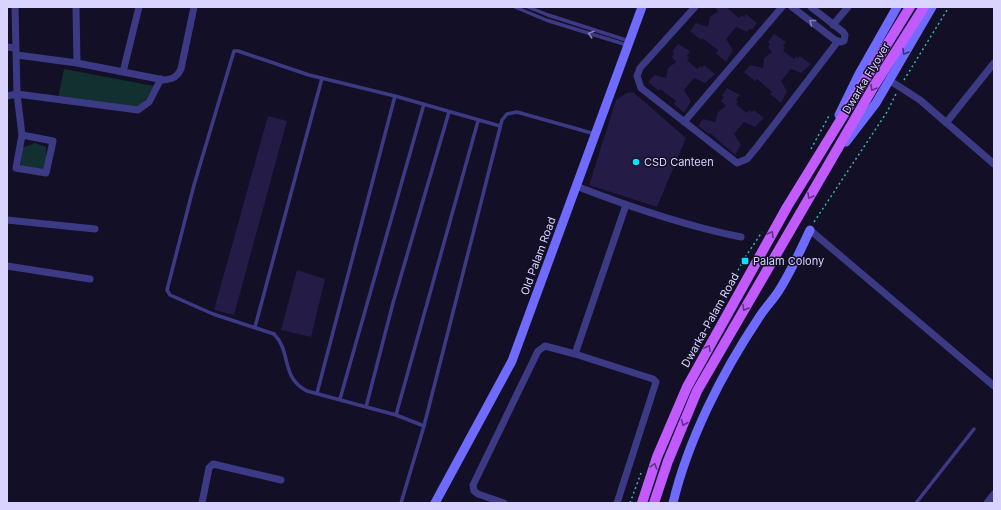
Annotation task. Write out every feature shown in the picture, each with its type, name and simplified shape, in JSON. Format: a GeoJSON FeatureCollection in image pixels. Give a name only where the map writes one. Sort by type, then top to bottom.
{"type":"FeatureCollection","features":[{"type":"Feature","properties":{"kind":"main road","name":"Dwarka Flyover"},"geometry":{"type":"LineString","coordinates":[[817,158],[910,7]]}},
{"type":"Feature","properties":{"kind":"main road","name":"Dwarka Flyover"},"geometry":{"type":"LineString","coordinates":[[830,162],[924,7]]}},
{"type":"Feature","properties":{"kind":"main road","name":"Dwarka-Palam Road"},"geometry":{"type":"LineString","coordinates":[[642,503],[657,457],[687,387],[786,207],[817,158]]}},
{"type":"Feature","properties":{"kind":"main road"},"geometry":{"type":"LineString","coordinates":[[654,503],[668,461],[697,391],[830,162]]}},
{"type":"Feature","properties":{"kind":"street"},"geometry":{"type":"LineString","coordinates":[[15,7],[17,94],[22,135],[16,168],[46,173],[52,141],[22,135]]}},
{"type":"Feature","properties":{"kind":"street"},"geometry":{"type":"LineString","coordinates":[[76,7],[77,63]]}},
{"type":"Feature","properties":{"kind":"street"},"geometry":{"type":"LineString","coordinates":[[123,72],[139,7]]}},
{"type":"Feature","properties":{"kind":"street"},"geometry":{"type":"LineString","coordinates":[[7,47],[16,51],[123,72],[161,79],[172,79],[179,74],[194,7]]}},
{"type":"Feature","properties":{"kind":"street","name":"Old Palam Road"},"geometry":{"type":"LineString","coordinates":[[435,503],[512,361],[642,7]]}},
{"type":"Feature","properties":{"kind":"street"},"geometry":{"type":"LineString","coordinates":[[694,7],[645,63],[637,76],[641,88],[737,163],[747,159],[823,64],[838,42],[844,41],[845,35],[811,7]]}},
{"type":"Feature","properties":{"kind":"street"},"geometry":{"type":"LineString","coordinates":[[684,122],[782,7]]}},
{"type":"Feature","properties":{"kind":"street"},"geometry":{"type":"LineString","coordinates":[[792,7],[838,42]]}},
{"type":"Feature","properties":{"kind":"street"},"geometry":{"type":"LineString","coordinates":[[833,25],[848,7]]}},
{"type":"Feature","properties":{"kind":"street"},"geometry":{"type":"LineString","coordinates":[[817,158],[859,74],[897,7]]}},
{"type":"Feature","properties":{"kind":"street"},"geometry":{"type":"LineString","coordinates":[[830,162],[876,103],[932,7]]}},
{"type":"Feature","properties":{"kind":"street"},"geometry":{"type":"LineString","coordinates":[[946,123],[994,63]]}},
{"type":"Feature","properties":{"kind":"street"},"geometry":{"type":"LineString","coordinates":[[7,96],[17,94],[138,110],[149,102],[161,79]]}},
{"type":"Feature","properties":{"kind":"street"},"geometry":{"type":"LineString","coordinates":[[889,80],[920,100],[994,164]]}},
{"type":"Feature","properties":{"kind":"street"},"geometry":{"type":"LineString","coordinates":[[576,186],[626,205],[710,231],[742,237]]}},
{"type":"Feature","properties":{"kind":"street"},"geometry":{"type":"LineString","coordinates":[[575,354],[626,205]]}},
{"type":"Feature","properties":{"kind":"street"},"geometry":{"type":"LineString","coordinates":[[7,220],[95,229]]}},
{"type":"Feature","properties":{"kind":"street"},"geometry":{"type":"LineString","coordinates":[[673,503],[680,475],[703,418],[736,354],[794,265],[810,230],[994,386]]}},
{"type":"Feature","properties":{"kind":"street"},"geometry":{"type":"LineString","coordinates":[[7,266],[90,279]]}},
{"type":"Feature","properties":{"kind":"street"},"geometry":{"type":"LineString","coordinates":[[504,503],[478,494],[474,491],[473,485],[538,351],[545,346],[653,379],[656,382],[617,503]]}},
{"type":"Feature","properties":{"kind":"street"},"geometry":{"type":"LineString","coordinates":[[202,503],[209,468],[213,464],[281,480]]}},
{"type":"Feature","properties":{"kind":"street"},"geometry":{"type":"LineString","coordinates":[[987,503],[994,494]]}},
{"type":"Feature","properties":{"kind":"lane"},"geometry":{"type":"LineString","coordinates":[[515,7],[546,20],[629,43]]}},
{"type":"Feature","properties":{"kind":"lane"},"geometry":{"type":"LineString","coordinates":[[528,7],[629,43]]}},
{"type":"Feature","properties":{"kind":"lane"},"geometry":{"type":"LineString","coordinates":[[424,426],[396,415],[307,391],[295,384],[287,367],[280,340],[268,331],[214,314],[168,293],[167,287],[194,185],[234,51],[238,51],[288,69],[395,96],[478,121],[500,126]]}},
{"type":"Feature","properties":{"kind":"lane"},"geometry":{"type":"LineString","coordinates":[[255,327],[322,78]]}},
{"type":"Feature","properties":{"kind":"lane"},"geometry":{"type":"LineString","coordinates":[[317,394],[395,96]]}},
{"type":"Feature","properties":{"kind":"lane"},"geometry":{"type":"LineString","coordinates":[[340,399],[424,104]]}},
{"type":"Feature","properties":{"kind":"lane"},"geometry":{"type":"LineString","coordinates":[[366,407],[393,303],[449,112]]}},
{"type":"Feature","properties":{"kind":"lane"},"geometry":{"type":"LineString","coordinates":[[401,503],[424,426],[500,126],[504,116],[517,112],[595,134]]}},
{"type":"Feature","properties":{"kind":"lane"},"geometry":{"type":"LineString","coordinates":[[396,415],[478,121]]}},
{"type":"Feature","properties":{"kind":"lane"},"geometry":{"type":"LineString","coordinates":[[916,503],[974,429]]}},
{"type":"Feature","properties":{"kind":"green space"},"geometry":{"type":"Polygon","coordinates":[[[64,69],[154,86],[144,102],[136,108],[58,98],[64,69]]]}},
{"type":"Feature","properties":{"kind":"green space"},"geometry":{"type":"Polygon","coordinates":[[[35,143],[46,147],[44,171],[21,166],[22,148],[35,143]]]}},
{"type":"Feature","properties":{"kind":"building"},"geometry":{"type":"Polygon","coordinates":[[[715,7],[726,7],[739,18],[742,15],[744,17],[746,14],[757,23],[752,30],[750,28],[747,32],[736,27],[726,39],[733,50],[726,62],[716,53],[718,50],[702,38],[701,40],[690,31],[696,23],[708,27],[710,17],[718,11],[715,7]]]}},
{"type":"Feature","properties":{"kind":"building"},"geometry":{"type":"Polygon","coordinates":[[[774,34],[786,42],[783,46],[785,48],[783,51],[794,59],[800,56],[811,64],[801,73],[791,69],[781,81],[787,91],[781,103],[770,94],[772,92],[757,79],[755,81],[744,72],[750,65],[763,68],[764,58],[772,52],[768,47],[770,44],[768,42],[774,34]]]}},
{"type":"Feature","properties":{"kind":"building"},"geometry":{"type":"Polygon","coordinates":[[[678,44],[690,51],[687,56],[689,58],[687,60],[697,69],[700,66],[702,68],[704,65],[715,74],[705,83],[694,78],[684,90],[691,101],[684,113],[674,104],[676,101],[660,89],[659,91],[648,82],[654,75],[666,78],[668,68],[676,62],[672,57],[674,53],[672,52],[678,44]]]}},
{"type":"Feature","properties":{"kind":"building"},"geometry":{"type":"Polygon","coordinates":[[[727,88],[740,95],[736,100],[738,102],[736,104],[747,113],[749,110],[752,112],[754,110],[764,118],[755,127],[744,122],[734,134],[741,145],[735,155],[710,133],[709,134],[698,126],[703,119],[715,122],[718,112],[726,106],[721,101],[727,88]]]}},
{"type":"Feature","properties":{"kind":"building","name":"CSD Canteen"},"geometry":{"type":"Polygon","coordinates":[[[633,92],[686,138],[657,207],[589,185],[616,100],[627,93],[633,92]]]}},
{"type":"Feature","properties":{"kind":"building"},"geometry":{"type":"Polygon","coordinates":[[[268,116],[287,121],[234,315],[214,310],[268,116]]]}},
{"type":"Feature","properties":{"kind":"building"},"geometry":{"type":"Polygon","coordinates":[[[297,270],[325,279],[311,337],[281,330],[297,270]]]}},
{"type":"Feature","properties":{"kind":"place","name":"CSD Canteen"},"geometry":{"type":"Point","coordinates":[636,162]}},
{"type":"Feature","properties":{"kind":"place","name":"Palam Colony"},"geometry":{"type":"Point","coordinates":[745,261]}}]}
